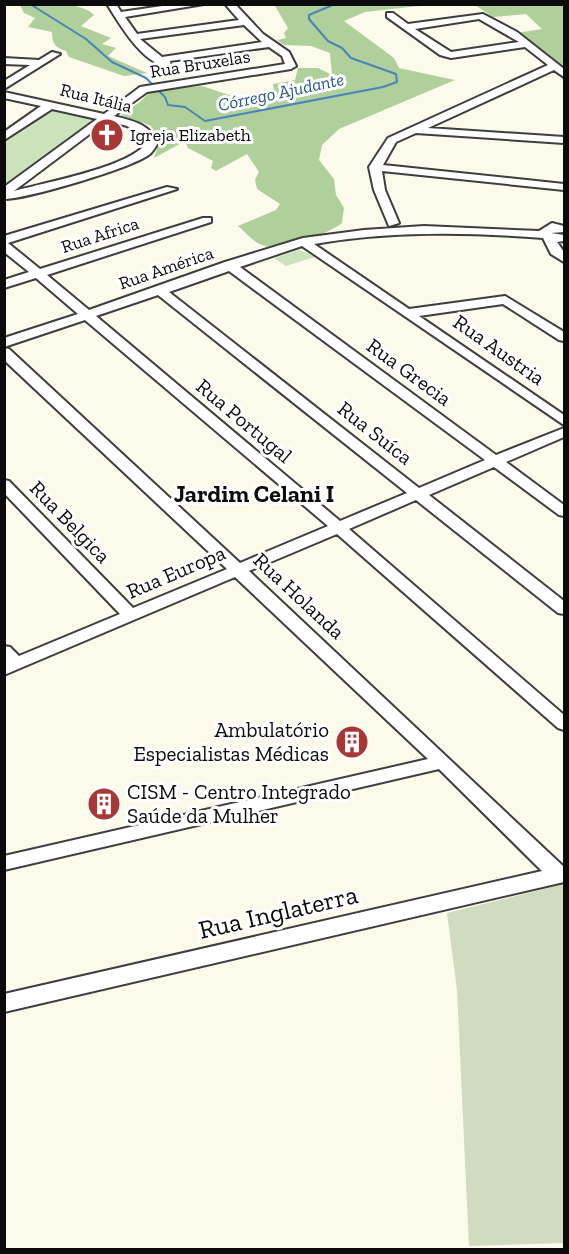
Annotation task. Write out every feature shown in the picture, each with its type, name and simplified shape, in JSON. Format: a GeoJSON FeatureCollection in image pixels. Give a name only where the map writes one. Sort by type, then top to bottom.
{"type":"FeatureCollection","features":[{"type":"Feature","properties":{"kind":"street"},"geometry":{"type":"LineString","coordinates":[[111,4],[141,47],[190,81]]}},
{"type":"Feature","properties":{"kind":"street"},"geometry":{"type":"LineString","coordinates":[[119,15],[200,4]]}},
{"type":"Feature","properties":{"kind":"street"},"geometry":{"type":"LineString","coordinates":[[229,4],[245,22],[273,44]]}},
{"type":"Feature","properties":{"kind":"street"},"geometry":{"type":"LineString","coordinates":[[390,15],[443,53],[451,55],[525,44]]}},
{"type":"Feature","properties":{"kind":"street"},"geometry":{"type":"LineString","coordinates":[[406,27],[480,16],[490,20],[525,44],[564,74]]}},
{"type":"Feature","properties":{"kind":"street"},"geometry":{"type":"LineString","coordinates":[[135,37],[245,22]]}},
{"type":"Feature","properties":{"kind":"street"},"geometry":{"type":"LineString","coordinates":[[159,60],[273,44]]}},
{"type":"Feature","properties":{"kind":"street","name":"Rua Bruxelas"},"geometry":{"type":"LineString","coordinates":[[4,195],[149,87],[291,66],[286,54],[273,44]]}},
{"type":"Feature","properties":{"kind":"street"},"geometry":{"type":"LineString","coordinates":[[4,86],[55,54]]}},
{"type":"Feature","properties":{"kind":"street"},"geometry":{"type":"LineString","coordinates":[[4,60],[39,63]]}},
{"type":"Feature","properties":{"kind":"street"},"geometry":{"type":"LineString","coordinates":[[393,223],[376,179],[375,167],[382,150],[392,140],[555,66]]}},
{"type":"Feature","properties":{"kind":"street","name":"Rua Itália"},"geometry":{"type":"LineString","coordinates":[[4,95],[108,117],[143,129],[152,138],[152,148],[127,163],[4,195]]}},
{"type":"Feature","properties":{"kind":"street"},"geometry":{"type":"LineString","coordinates":[[4,137],[52,104]]}},
{"type":"Feature","properties":{"kind":"street"},"geometry":{"type":"LineString","coordinates":[[415,130],[564,140]]}},
{"type":"Feature","properties":{"kind":"street"},"geometry":{"type":"LineString","coordinates":[[375,167],[564,187]]}},
{"type":"Feature","properties":{"kind":"street"},"geometry":{"type":"LineString","coordinates":[[4,240],[171,189]]}},
{"type":"Feature","properties":{"kind":"street","name":"Rua Africa"},"geometry":{"type":"LineString","coordinates":[[4,284],[207,220]]}},
{"type":"Feature","properties":{"kind":"street"},"geometry":{"type":"LineString","coordinates":[[560,255],[555,234],[564,221]]}},
{"type":"Feature","properties":{"kind":"street"},"geometry":{"type":"LineString","coordinates":[[342,234],[363,226],[393,223],[481,222],[555,234]]}},
{"type":"Feature","properties":{"kind":"street"},"geometry":{"type":"LineString","coordinates":[[342,234],[427,228],[555,234]]}},
{"type":"Feature","properties":{"kind":"street","name":"Rua América"},"geometry":{"type":"LineString","coordinates":[[4,343],[229,265],[303,242],[342,234]]}},
{"type":"Feature","properties":{"kind":"street","name":"Rua Austria"},"geometry":{"type":"LineString","coordinates":[[303,242],[564,421]]}},
{"type":"Feature","properties":{"kind":"street","name":"Rua Portugal"},"geometry":{"type":"LineString","coordinates":[[4,245],[40,273],[85,314],[338,527],[564,724]]}},
{"type":"Feature","properties":{"kind":"street","name":"Rua Grecia"},"geometry":{"type":"LineString","coordinates":[[229,265],[564,512]]}},
{"type":"Feature","properties":{"kind":"street","name":"Rua Suíca"},"geometry":{"type":"LineString","coordinates":[[159,290],[564,609]]}},
{"type":"Feature","properties":{"kind":"street"},"geometry":{"type":"LineString","coordinates":[[409,313],[505,300],[564,337]]}},
{"type":"Feature","properties":{"kind":"street","name":"Rua Holanda"},"geometry":{"type":"LineString","coordinates":[[4,352],[562,875]]}},
{"type":"Feature","properties":{"kind":"street","name":"Rua Europa"},"geometry":{"type":"LineString","coordinates":[[10,667],[564,432]]}},
{"type":"Feature","properties":{"kind":"street","name":"Rua Belgica"},"geometry":{"type":"LineString","coordinates":[[4,484],[131,616]]}},
{"type":"Feature","properties":{"kind":"street"},"geometry":{"type":"LineString","coordinates":[[4,651],[10,667]]}},
{"type":"Feature","properties":{"kind":"street"},"geometry":{"type":"LineString","coordinates":[[4,863],[444,762]]}},
{"type":"Feature","properties":{"kind":"street","name":"Rua Inglaterra"},"geometry":{"type":"LineString","coordinates":[[4,1003],[562,875]]}},
{"type":"Feature","properties":{"kind":"green space"},"geometry":{"type":"Polygon","coordinates":[[[60,4],[87,10],[94,15],[81,26],[111,38],[102,44],[116,48],[108,56],[147,73],[124,76],[69,57],[66,51],[55,44],[52,32],[28,27],[35,18],[24,13],[20,5],[60,4]]]}},
{"type":"Feature","properties":{"kind":"green space"},"geometry":{"type":"Polygon","coordinates":[[[428,5],[365,12],[344,21],[394,58],[399,68],[455,80],[339,129],[322,145],[319,160],[334,179],[336,195],[344,208],[342,223],[327,232],[305,240],[282,246],[265,246],[238,226],[276,210],[280,204],[257,189],[255,180],[259,172],[247,154],[216,171],[211,168],[213,161],[188,148],[185,141],[154,158],[160,140],[151,126],[121,115],[150,92],[170,88],[202,86],[241,99],[262,98],[274,89],[273,84],[295,80],[298,68],[318,68],[332,75],[330,53],[311,46],[284,45],[277,40],[286,38],[284,33],[288,28],[275,6],[428,5]]]}},
{"type":"Feature","properties":{"kind":"green space"},"geometry":{"type":"Polygon","coordinates":[[[475,5],[564,5],[564,68],[516,33],[542,29],[526,14],[493,17],[475,5]]]}},
{"type":"Feature","properties":{"kind":"green space"},"geometry":{"type":"Polygon","coordinates":[[[51,109],[101,119],[5,189],[4,141],[51,109]]]}},
{"type":"Feature","properties":{"kind":"green space"},"geometry":{"type":"Polygon","coordinates":[[[299,250],[315,257],[286,266],[274,258],[299,250]]]}},
{"type":"Feature","properties":{"kind":"green space"},"geometry":{"type":"Polygon","coordinates":[[[564,884],[564,1243],[469,1246],[457,990],[447,913],[564,884]]]}},
{"type":"Feature","properties":{"kind":"waterway","name":"Córrego Ajudante"},"geometry":{"type":"LineString","coordinates":[[30,4],[86,39],[112,62],[146,78],[165,97],[168,105],[185,107],[205,121],[383,87],[397,82],[396,74],[351,58],[342,48],[328,41],[309,19],[309,15],[335,4]]}},
{"type":"Feature","properties":{"kind":"place","name":"Igreja Elizabeth"},"geometry":{"type":"Point","coordinates":[107,135]}},
{"type":"Feature","properties":{"kind":"place","name":"Ambulatório Especialistas Médicas"},"geometry":{"type":"Point","coordinates":[352,742]}},
{"type":"Feature","properties":{"kind":"place","name":"CISM - Centro Integrado Saúde da Mulher"},"geometry":{"type":"Point","coordinates":[104,804]}},
{"type":"Feature","properties":{"kind":"district","name":"Jardim Celani I"},"geometry":{"type":"Point","coordinates":[254,494]}}]}
